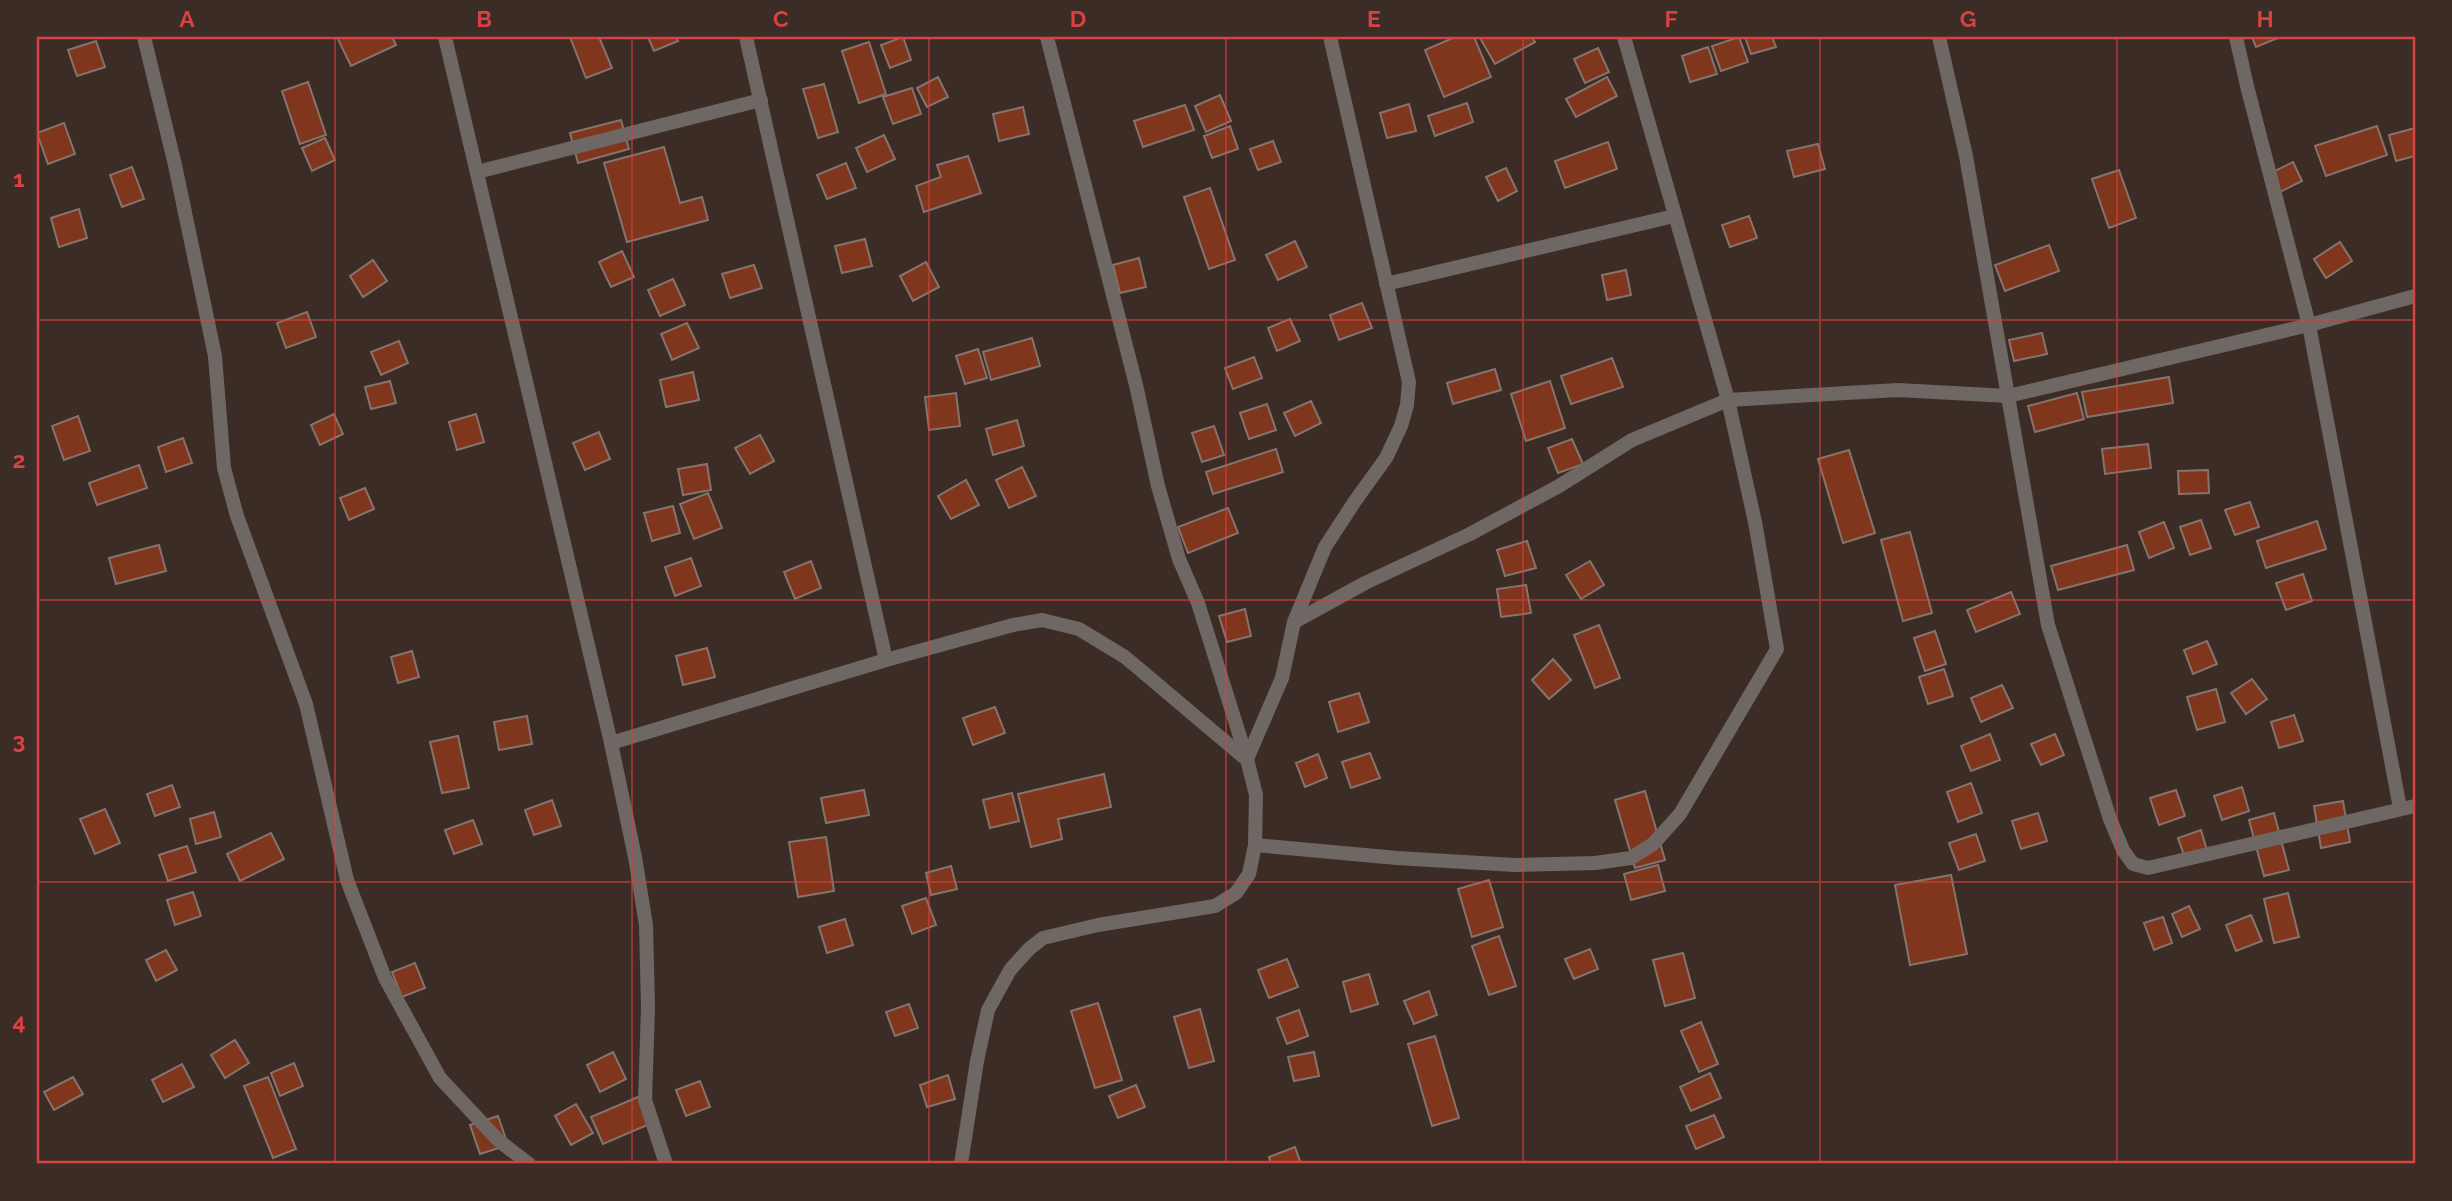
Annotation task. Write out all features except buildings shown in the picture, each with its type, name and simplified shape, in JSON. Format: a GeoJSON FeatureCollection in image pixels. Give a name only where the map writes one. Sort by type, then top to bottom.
{"type":"FeatureCollection","features":[{"type":"Feature","properties":{"kind":"street"},"geometry":{"type":"LineString","coordinates":[[144,37],[175,165],[215,356],[224,468],[237,516],[306,704],[346,880],[385,978],[440,1078],[498,1140],[529,1164]]}},
{"type":"Feature","properties":{"kind":"street"},"geometry":{"type":"LineString","coordinates":[[445,37],[611,743],[635,856],[646,925],[648,1008],[645,1100],[666,1164]]}},
{"type":"Feature","properties":{"kind":"street"},"geometry":{"type":"LineString","coordinates":[[746,37],[886,660]]}},
{"type":"Feature","properties":{"kind":"street"},"geometry":{"type":"LineString","coordinates":[[961,1164],[977,1060],[988,1010],[1010,970],[1043,938],[1098,925],[1215,906],[1236,894],[1249,874],[1255,845],[1256,795],[1247,760],[1158,486],[1136,385],[1047,37]]}},
{"type":"Feature","properties":{"kind":"street"},"geometry":{"type":"LineString","coordinates":[[1247,760],[1282,678],[1294,622],[1325,547],[1386,458],[1401,426],[1407,405],[1409,382],[1330,37]]}},
{"type":"Feature","properties":{"kind":"street"},"geometry":{"type":"LineString","coordinates":[[1255,845],[1514,865],[1595,863],[1631,858],[1653,844],[1680,814],[1777,649],[1755,522],[1728,400],[1625,37]]}},
{"type":"Feature","properties":{"kind":"street"},"geometry":{"type":"LineString","coordinates":[[1938,37],[1966,156],[2048,625],[2110,819],[2123,850],[2133,864],[2148,868],[2408,807],[2309,325],[2236,37]]}},
{"type":"Feature","properties":{"kind":"street"},"geometry":{"type":"LineString","coordinates":[[477,172],[761,100]]}},
{"type":"Feature","properties":{"kind":"street"},"geometry":{"type":"LineString","coordinates":[[1387,285],[1674,216]]}},
{"type":"Feature","properties":{"kind":"street"},"geometry":{"type":"LineString","coordinates":[[1294,622],[1365,583],[1470,534],[1559,486],[1632,439],[1728,400],[1898,390],[2008,396],[2309,325],[2415,296]]}},
{"type":"Feature","properties":{"kind":"street"},"geometry":{"type":"LineString","coordinates":[[611,743],[886,660],[1013,625],[1042,620],[1079,629],[1125,657],[1247,760]]}}]}
